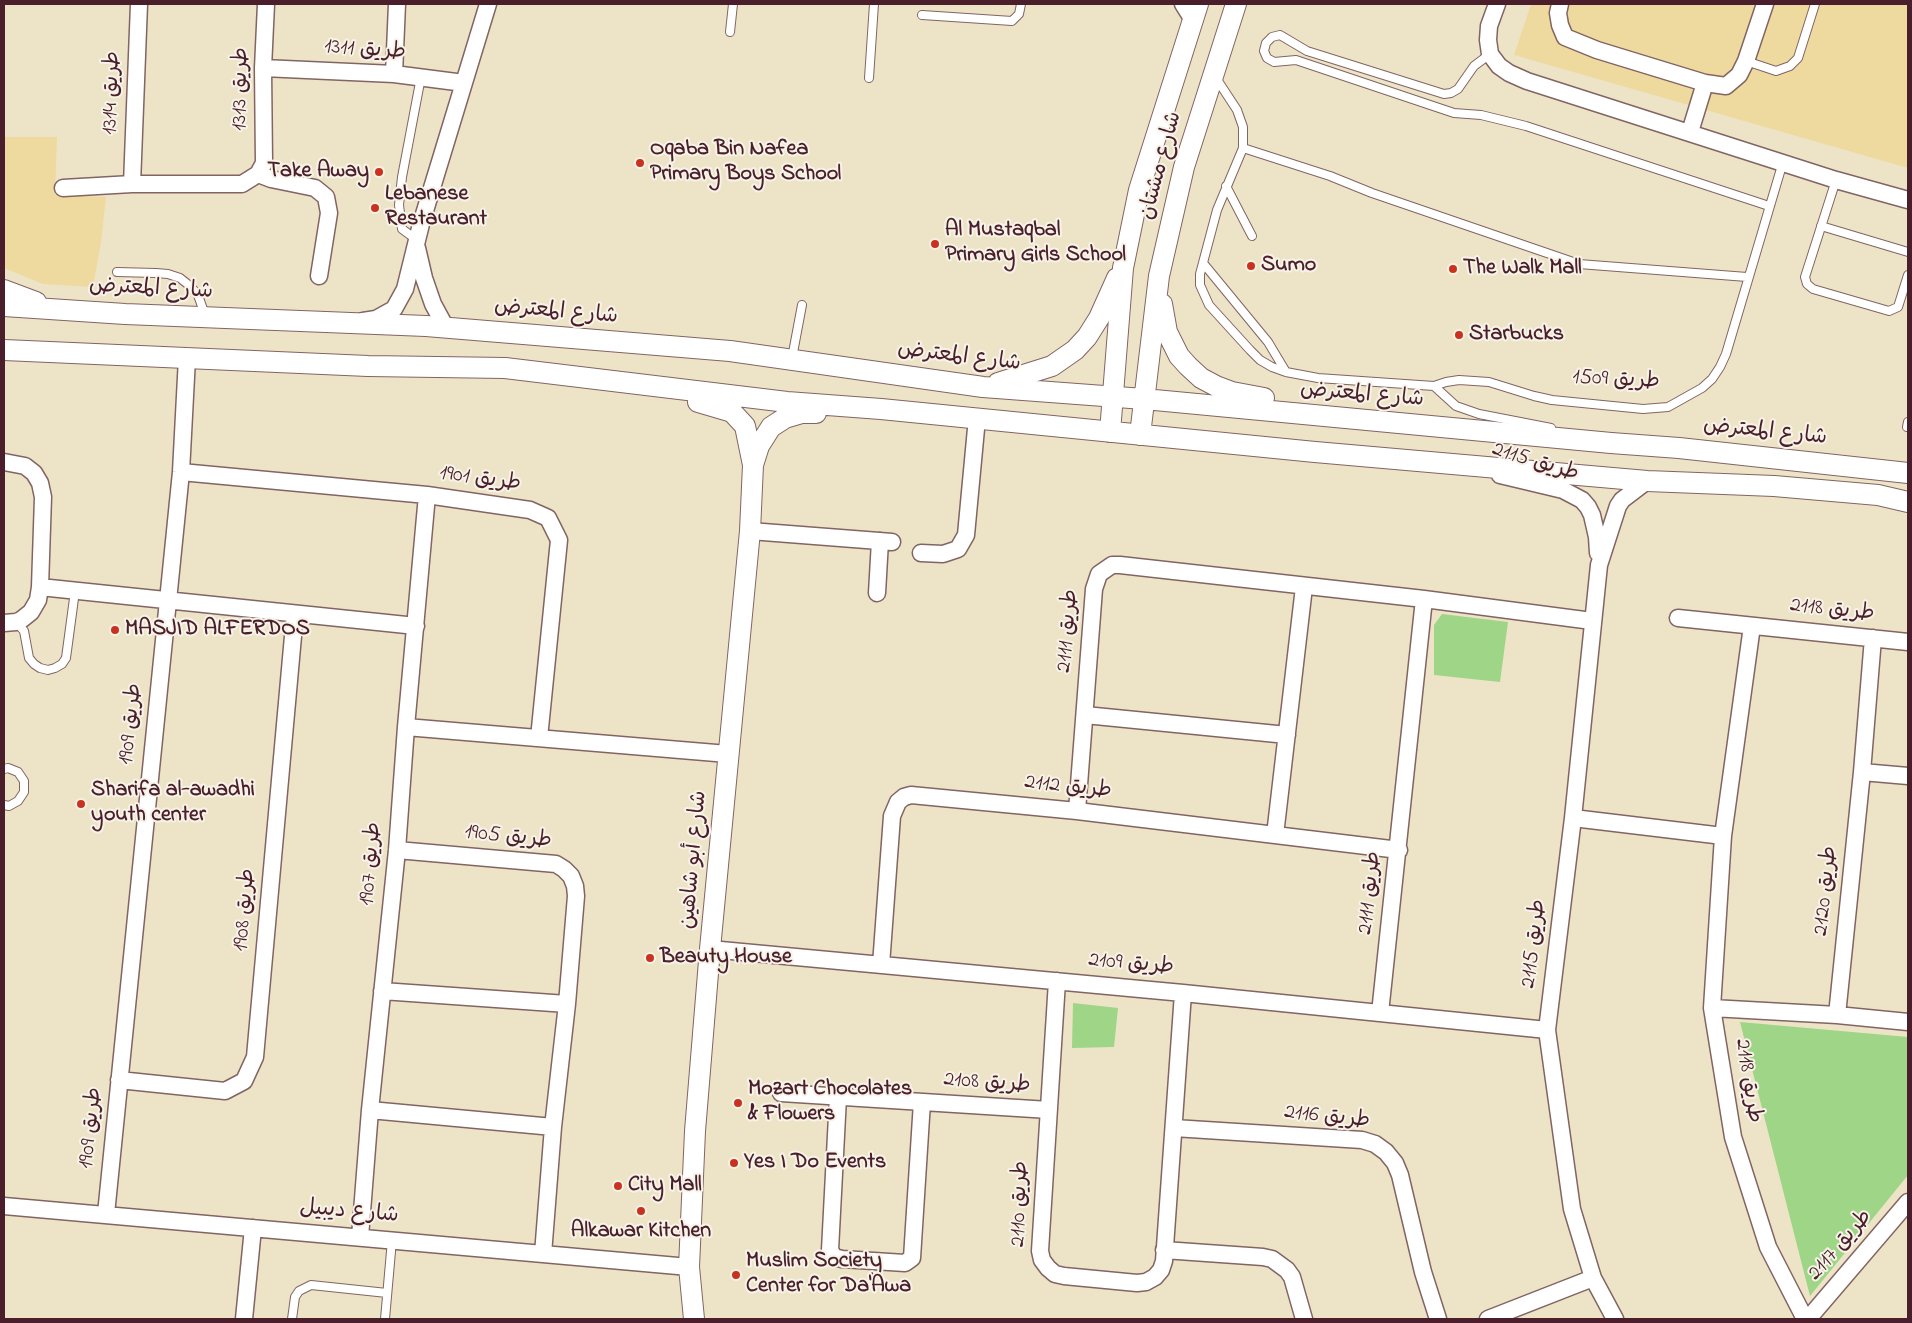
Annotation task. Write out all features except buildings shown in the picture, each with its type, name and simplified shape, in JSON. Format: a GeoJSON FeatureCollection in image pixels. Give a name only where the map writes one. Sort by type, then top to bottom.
{"type":"FeatureCollection","features":[{"type":"Feature","properties":{"kind":"street","name":"طريق 1314"},"geometry":{"type":"LineString","coordinates":[[132,184],[139,4]]}},
{"type":"Feature","properties":{"kind":"street","name":"طريق 1313"},"geometry":{"type":"LineString","coordinates":[[258,174],[264,163],[263,68],[266,4]]}},
{"type":"Feature","properties":{"kind":"street"},"geometry":{"type":"LineString","coordinates":[[394,74],[397,4]]}},
{"type":"Feature","properties":{"kind":"street"},"geometry":{"type":"LineString","coordinates":[[351,323],[376,319],[394,309],[405,289],[488,4]]}},
{"type":"Feature","properties":{"kind":"street","name":"شارع مشتان"},"geometry":{"type":"LineString","coordinates":[[1140,435],[1159,276],[1184,167],[1236,4]]}},
{"type":"Feature","properties":{"kind":"street"},"geometry":{"type":"LineString","coordinates":[[1497,4],[1489,26],[1490,54],[1499,66],[1509,73],[1527,81],[1836,180],[1908,200]]}},
{"type":"Feature","properties":{"kind":"street"},"geometry":{"type":"LineString","coordinates":[[1560,4],[1558,13],[1560,26],[1565,37],[1597,50],[1705,83],[1726,86],[1739,75],[1746,61],[1766,4]]}},
{"type":"Feature","properties":{"kind":"street","name":"شارع مشتان"},"geometry":{"type":"LineString","coordinates":[[1110,432],[1116,333],[1123,268],[1139,190],[1191,9]]}},
{"type":"Feature","properties":{"kind":"street","name":"طريق 1311"},"geometry":{"type":"LineString","coordinates":[[263,68],[394,74],[464,83]]}},
{"type":"Feature","properties":{"kind":"street"},"geometry":{"type":"LineString","coordinates":[[1690,132],[1705,83]]}},
{"type":"Feature","properties":{"kind":"street"},"geometry":{"type":"LineString","coordinates":[[63,188],[132,184],[242,184],[258,174],[271,179],[315,188],[326,197],[329,213],[319,276]]}},
{"type":"Feature","properties":{"kind":"street"},"geometry":{"type":"LineString","coordinates":[[417,243],[424,278],[433,304],[446,328]]}},
{"type":"Feature","properties":{"kind":"street"},"geometry":{"type":"LineString","coordinates":[[983,387],[1052,366],[1074,350],[1087,337],[1099,318],[1113,284],[1123,268]]}},
{"type":"Feature","properties":{"kind":"street"},"geometry":{"type":"LineString","coordinates":[[1159,276],[1163,318],[1167,332],[1180,356],[1201,378],[1232,392],[1316,406],[1346,419]]}},
{"type":"Feature","properties":{"kind":"street"},"geometry":{"type":"LineString","coordinates":[[4,290],[28,300],[72,310]]}},
{"type":"Feature","properties":{"kind":"street","name":"شارع المعترض"},"geometry":{"type":"LineString","coordinates":[[4,306],[446,328],[730,351],[983,387],[1113,396],[1346,419],[1678,448],[1867,467],[1908,473]]}},
{"type":"Feature","properties":{"kind":"street"},"geometry":{"type":"LineString","coordinates":[[4,350],[368,366],[505,368],[787,402],[881,409],[1140,435],[1647,481],[1774,486],[1878,495],[1908,502]]}},
{"type":"Feature","properties":{"kind":"street","name":"طريق 1909"},"geometry":{"type":"LineString","coordinates":[[106,1214],[166,601],[181,472],[187,358]]}},
{"type":"Feature","properties":{"kind":"street","name":"شارع أبو شاهين"},"geometry":{"type":"LineString","coordinates":[[596,380],[627,389],[710,404],[732,412],[745,426],[753,465],[750,531],[710,949],[695,1131],[689,1267],[694,1319]]}},
{"type":"Feature","properties":{"kind":"street","name":"شارع أبو شاهين"},"geometry":{"type":"LineString","coordinates":[[753,465],[759,446],[770,427],[785,418],[802,413],[881,409]]}},
{"type":"Feature","properties":{"kind":"street"},"geometry":{"type":"LineString","coordinates":[[922,552],[943,554],[958,549],[966,536],[977,418]]}},
{"type":"Feature","properties":{"kind":"street"},"geometry":{"type":"LineString","coordinates":[[4,462],[25,466],[34,473],[40,483],[43,497],[38,600],[31,612],[10,623]]}},
{"type":"Feature","properties":{"kind":"street","name":"طريق 2115"},"geometry":{"type":"LineString","coordinates":[[1467,465],[1562,490],[1582,500],[1592,515],[1597,537],[1599,565]]}},
{"type":"Feature","properties":{"kind":"street","name":"طريق 1901"},"geometry":{"type":"LineString","coordinates":[[181,472],[427,496],[530,510],[548,518],[559,540],[539,738]]}},
{"type":"Feature","properties":{"kind":"street","name":"طريق 2115"},"geometry":{"type":"LineString","coordinates":[[1615,1319],[1593,1278],[1572,1209],[1547,1030],[1573,818],[1599,565],[1618,506],[1622,500],[1647,481]]}},
{"type":"Feature","properties":{"kind":"street","name":"طريق 1907"},"geometry":{"type":"LineString","coordinates":[[360,1237],[370,1110],[397,850],[427,496]]}},
{"type":"Feature","properties":{"kind":"street"},"geometry":{"type":"LineString","coordinates":[[750,531],[886,541],[877,593]]}},
{"type":"Feature","properties":{"kind":"street","name":"طريق 2111"},"geometry":{"type":"LineString","coordinates":[[1077,811],[1094,589],[1099,574],[1112,565],[1424,599],[1592,621]]}},
{"type":"Feature","properties":{"kind":"street"},"geometry":{"type":"LineString","coordinates":[[1275,835],[1304,586]]}},
{"type":"Feature","properties":{"kind":"street"},"geometry":{"type":"LineString","coordinates":[[40,587],[416,626]]}},
{"type":"Feature","properties":{"kind":"street","name":"طريق 2111"},"geometry":{"type":"LineString","coordinates":[[1380,1013],[1399,850],[1424,599]]}},
{"type":"Feature","properties":{"kind":"street","name":"طريق 1908"},"geometry":{"type":"LineString","coordinates":[[119,1080],[224,1091],[244,1081],[255,1057],[295,614]]}},
{"type":"Feature","properties":{"kind":"street","name":"طريق 2118"},"geometry":{"type":"LineString","coordinates":[[1678,618],[1908,642]]}},
{"type":"Feature","properties":{"kind":"street","name":"طريق 2118"},"geometry":{"type":"LineString","coordinates":[[1752,626],[1722,836],[1712,1008],[1733,1137],[1768,1246],[1806,1319]]}},
{"type":"Feature","properties":{"kind":"street","name":"طريق 2120"},"geometry":{"type":"LineString","coordinates":[[1837,1015],[1862,772],[1873,638]]}},
{"type":"Feature","properties":{"kind":"street"},"geometry":{"type":"LineString","coordinates":[[1085,714],[1287,735]]}},
{"type":"Feature","properties":{"kind":"street"},"geometry":{"type":"LineString","coordinates":[[406,727],[728,754]]}},
{"type":"Feature","properties":{"kind":"street"},"geometry":{"type":"LineString","coordinates":[[1862,772],[1908,776]]}},
{"type":"Feature","properties":{"kind":"street","name":"طريق 2112"},"geometry":{"type":"LineString","coordinates":[[881,965],[892,816],[898,802],[904,797],[919,795],[1077,811],[1399,850]]}},
{"type":"Feature","properties":{"kind":"street"},"geometry":{"type":"LineString","coordinates":[[1573,818],[1722,836]]}},
{"type":"Feature","properties":{"kind":"street","name":"طريق 1905"},"geometry":{"type":"LineString","coordinates":[[397,850],[556,864],[571,876],[575,886],[576,896],[567,1004],[553,1127],[543,1254]]}},
{"type":"Feature","properties":{"kind":"street","name":"طريق 2109"},"geometry":{"type":"LineString","coordinates":[[710,949],[1183,993],[1547,1030]]}},
{"type":"Feature","properties":{"kind":"street","name":"طريق 2110"},"geometry":{"type":"LineString","coordinates":[[1057,981],[1040,1251],[1042,1260],[1055,1274],[1137,1283],[1155,1278],[1161,1270],[1174,1128],[1183,993]]}},
{"type":"Feature","properties":{"kind":"street"},"geometry":{"type":"LineString","coordinates":[[382,991],[567,1004]]}},
{"type":"Feature","properties":{"kind":"street"},"geometry":{"type":"LineString","coordinates":[[1712,1008],[1837,1015],[1908,1022]]}},
{"type":"Feature","properties":{"kind":"street","name":"طريق 2108"},"geometry":{"type":"LineString","coordinates":[[781,1093],[1048,1110]]}},
{"type":"Feature","properties":{"kind":"street","name":"طريق 2108"},"geometry":{"type":"LineString","coordinates":[[838,1097],[830,1250],[834,1257],[838,1259],[905,1263],[912,1258],[922,1102]]}},
{"type":"Feature","properties":{"kind":"street"},"geometry":{"type":"LineString","coordinates":[[370,1110],[553,1127]]}},
{"type":"Feature","properties":{"kind":"street","name":"طريق 2116"},"geometry":{"type":"LineString","coordinates":[[1174,1128],[1362,1140],[1375,1144],[1386,1152],[1395,1163],[1400,1175],[1423,1272],[1438,1319]]}},
{"type":"Feature","properties":{"kind":"street","name":"طريق 2117"},"geometry":{"type":"LineString","coordinates":[[1806,1319],[1908,1202]]}},
{"type":"Feature","properties":{"kind":"street","name":"شارع ديبيل"},"geometry":{"type":"LineString","coordinates":[[4,1206],[689,1267]]}},
{"type":"Feature","properties":{"kind":"street"},"geometry":{"type":"LineString","coordinates":[[244,1319],[253,1228]]}},
{"type":"Feature","properties":{"kind":"street"},"geometry":{"type":"LineString","coordinates":[[1164,1250],[1272,1259],[1280,1264],[1292,1277],[1304,1319]]}},
{"type":"Feature","properties":{"kind":"street"},"geometry":{"type":"LineString","coordinates":[[1488,1319],[1593,1278]]}},
{"type":"Feature","properties":{"kind":"lane"},"geometry":{"type":"LineString","coordinates":[[730,32],[733,4]]}},
{"type":"Feature","properties":{"kind":"lane"},"geometry":{"type":"LineString","coordinates":[[869,78],[874,4]]}},
{"type":"Feature","properties":{"kind":"lane"},"geometry":{"type":"LineString","coordinates":[[922,15],[1012,22],[1019,14],[1021,4]]}},
{"type":"Feature","properties":{"kind":"lane"},"geometry":{"type":"LineString","coordinates":[[1746,61],[1776,71],[1790,66],[1798,58],[1815,4]]}},
{"type":"Feature","properties":{"kind":"lane"},"geometry":{"type":"LineString","coordinates":[[1490,54],[1474,66],[1458,89],[1444,94],[1307,51],[1280,35],[1272,37],[1266,43],[1264,51],[1268,58],[1274,62],[1296,60],[1454,113],[1481,115],[1526,126],[1769,206]]}},
{"type":"Feature","properties":{"kind":"lane"},"geometry":{"type":"LineString","coordinates":[[1214,74],[1237,110],[1243,127],[1243,148],[1330,176],[1372,193],[1579,264],[1747,277]]}},
{"type":"Feature","properties":{"kind":"lane"},"geometry":{"type":"LineString","coordinates":[[417,243],[402,229],[399,205],[402,177],[421,77]]}},
{"type":"Feature","properties":{"kind":"lane","name":"طريق 1509"},"geometry":{"type":"LineString","coordinates":[[1243,148],[1226,186],[1211,230],[1200,274],[1200,285],[1210,305],[1260,360],[1286,372],[1310,377],[1434,386],[1459,380],[1489,382],[1552,400],[1643,409],[1668,406],[1702,388],[1720,367],[1783,162]]}},
{"type":"Feature","properties":{"kind":"lane"},"geometry":{"type":"LineString","coordinates":[[1836,180],[1805,277],[1807,284],[1814,288],[1889,311],[1898,307],[1908,275]]}},
{"type":"Feature","properties":{"kind":"lane"},"geometry":{"type":"LineString","coordinates":[[1226,186],[1252,236]]}},
{"type":"Feature","properties":{"kind":"lane"},"geometry":{"type":"LineString","coordinates":[[1821,226],[1908,252]]}},
{"type":"Feature","properties":{"kind":"lane"},"geometry":{"type":"LineString","coordinates":[[1203,263],[1268,342],[1286,372]]}},
{"type":"Feature","properties":{"kind":"lane"},"geometry":{"type":"LineString","coordinates":[[117,272],[168,274],[180,278],[198,295],[205,317]]}},
{"type":"Feature","properties":{"kind":"lane"},"geometry":{"type":"LineString","coordinates":[[792,360],[802,305]]}},
{"type":"Feature","properties":{"kind":"lane"},"geometry":{"type":"LineString","coordinates":[[1434,386],[1456,406],[1479,414],[1562,430],[1611,443]]}},
{"type":"Feature","properties":{"kind":"lane"},"geometry":{"type":"LineString","coordinates":[[10,623],[24,631],[30,658],[34,664],[48,670],[55,668],[62,664],[66,658],[75,591]]}},
{"type":"Feature","properties":{"kind":"lane"},"geometry":{"type":"LineString","coordinates":[[4,769],[8,768],[18,772],[24,781],[24,792],[18,801],[9,806],[4,805]]}},
{"type":"Feature","properties":{"kind":"lane"},"geometry":{"type":"LineString","coordinates":[[385,1319],[392,1240]]}},
{"type":"Feature","properties":{"kind":"lane"},"geometry":{"type":"LineString","coordinates":[[292,1319],[295,1296],[299,1291],[311,1285],[387,1294]]}},
{"type":"Feature","properties":{"kind":"green space"},"geometry":{"type":"Polygon","coordinates":[[[1442,614],[1508,622],[1500,682],[1434,675],[1434,625],[1442,614]]]}},
{"type":"Feature","properties":{"kind":"green space"},"geometry":{"type":"Polygon","coordinates":[[[1073,1003],[1118,1008],[1114,1047],[1072,1048],[1073,1003]]]}},
{"type":"Feature","properties":{"kind":"green space"},"geometry":{"type":"Polygon","coordinates":[[[1740,1022],[1908,1037],[1908,1175],[1810,1296],[1740,1022]]]}},
{"type":"Feature","properties":{"kind":"sand"},"geometry":{"type":"Polygon","coordinates":[[[1531,4],[1908,4],[1908,168],[1514,55],[1531,4]]]}},
{"type":"Feature","properties":{"kind":"sand"},"geometry":{"type":"Polygon","coordinates":[[[4,137],[57,137],[55,195],[106,197],[93,287],[43,284],[4,268],[4,137]]]}},
{"type":"Feature","properties":{"kind":"place","name":"Oqaba Bin Nafea Primary Boys School"},"geometry":{"type":"Point","coordinates":[640,163]}},
{"type":"Feature","properties":{"kind":"place","name":"Take Away"},"geometry":{"type":"Point","coordinates":[379,172]}},
{"type":"Feature","properties":{"kind":"place","name":"Lebanese Restaurant"},"geometry":{"type":"Point","coordinates":[375,208]}},
{"type":"Feature","properties":{"kind":"place","name":"Al Mustaqbal Primary Girls School"},"geometry":{"type":"Point","coordinates":[935,244]}},
{"type":"Feature","properties":{"kind":"place","name":"Sumo"},"geometry":{"type":"Point","coordinates":[1251,266]}},
{"type":"Feature","properties":{"kind":"place","name":"The Walk Mall"},"geometry":{"type":"Point","coordinates":[1453,269]}},
{"type":"Feature","properties":{"kind":"place","name":"Starbucks"},"geometry":{"type":"Point","coordinates":[1459,335]}},
{"type":"Feature","properties":{"kind":"place","name":"MASJID ALFERDOS"},"geometry":{"type":"Point","coordinates":[115,630]}},
{"type":"Feature","properties":{"kind":"place","name":"Sharifa al-awadhi youth center"},"geometry":{"type":"Point","coordinates":[81,804]}},
{"type":"Feature","properties":{"kind":"place","name":"Beauty House"},"geometry":{"type":"Point","coordinates":[650,958]}},
{"type":"Feature","properties":{"kind":"place","name":"Mozart Chocolates & Flowers"},"geometry":{"type":"Point","coordinates":[738,1103]}},
{"type":"Feature","properties":{"kind":"place","name":"Yes I Do Events"},"geometry":{"type":"Point","coordinates":[734,1163]}},
{"type":"Feature","properties":{"kind":"place","name":"City Mall"},"geometry":{"type":"Point","coordinates":[618,1186]}},
{"type":"Feature","properties":{"kind":"place","name":"Alkawar Kitchen"},"geometry":{"type":"Point","coordinates":[641,1211]}},
{"type":"Feature","properties":{"kind":"place","name":"Muslim Society Center for Da'Awa"},"geometry":{"type":"Point","coordinates":[736,1275]}}]}
